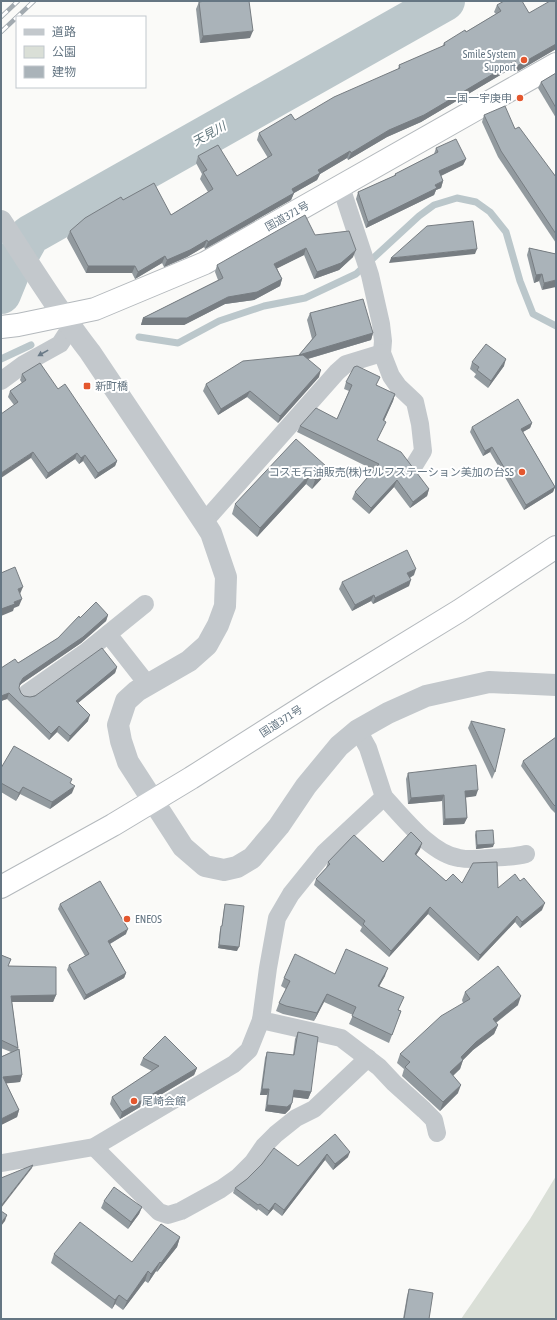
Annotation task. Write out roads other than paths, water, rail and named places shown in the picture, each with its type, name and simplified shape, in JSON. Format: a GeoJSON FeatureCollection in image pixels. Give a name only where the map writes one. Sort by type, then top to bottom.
{"type":"FeatureCollection","features":[{"type":"Feature","properties":{"kind":"highway","name":"国道371号"},"geometry":{"type":"LineString","coordinates":[[9,326],[67,321],[78,314],[95,309],[204,263],[556,64]]}},
{"type":"Feature","properties":{"kind":"highway","name":"国道371号"},"geometry":{"type":"LineString","coordinates":[[1,887],[154,801],[325,693],[459,611],[556,547]]}},
{"type":"Feature","properties":{"kind":"street"},"geometry":{"type":"LineString","coordinates":[[338,188],[344,196],[369,273],[381,324],[383,341],[382,353],[391,376],[398,386],[415,402],[420,424],[422,451],[415,464]]}},
{"type":"Feature","properties":{"kind":"street"},"geometry":{"type":"LineString","coordinates":[[3,224],[35,276],[90,352],[211,533],[226,577],[225,606],[207,644],[190,661],[137,691],[126,701],[118,725],[121,741],[128,762],[183,847],[205,866],[224,870],[237,868],[252,858],[279,826],[306,786],[335,752],[358,730],[388,713],[426,696],[489,682],[556,685]]}},
{"type":"Feature","properties":{"kind":"street"},"geometry":{"type":"LineString","coordinates":[[1,381],[24,364],[60,344],[67,321]]}},
{"type":"Feature","properties":{"kind":"street"},"geometry":{"type":"LineString","coordinates":[[204,522],[337,372],[346,364],[382,353]]}},
{"type":"Feature","properties":{"kind":"street"},"geometry":{"type":"LineString","coordinates":[[27,693],[108,634],[145,604]]}},
{"type":"Feature","properties":{"kind":"street"},"geometry":{"type":"LineString","coordinates":[[108,634],[148,685]]}},
{"type":"Feature","properties":{"kind":"street"},"geometry":{"type":"LineString","coordinates":[[358,730],[368,748],[384,797],[413,829],[439,850],[458,858],[470,859],[518,856],[526,854]]}},
{"type":"Feature","properties":{"kind":"street"},"geometry":{"type":"LineString","coordinates":[[2,1162],[94,1147],[234,1064],[249,1050],[261,1020],[277,918],[291,894],[324,852],[384,797]]}},
{"type":"Feature","properties":{"kind":"street"},"geometry":{"type":"LineString","coordinates":[[261,1020],[341,1038],[379,1067],[434,1120],[437,1133]]}},
{"type":"Feature","properties":{"kind":"street"},"geometry":{"type":"LineString","coordinates":[[94,1147],[159,1212],[168,1214],[181,1211],[238,1178],[253,1162],[264,1146],[276,1134],[296,1118],[314,1109],[368,1058]]}},
{"type":"Feature","properties":{"kind":"waterway","name":"天見川"},"geometry":{"type":"LineString","coordinates":[[1,294],[12,267],[30,235],[445,1]]}},
{"type":"Feature","properties":{"kind":"waterway"},"geometry":{"type":"LineString","coordinates":[[139,337],[178,343],[219,321],[264,306],[305,298],[356,274],[419,216],[434,205],[457,198],[476,202],[490,212],[506,232],[520,281],[533,314],[556,326]]}},
{"type":"Feature","properties":{"kind":"waterway"},"geometry":{"type":"LineString","coordinates":[[1,359],[31,345]]}},
{"type":"Feature","properties":{"kind":"railway"},"geometry":{"type":"LineString","coordinates":[[1,17],[18,1]]}},
{"type":"Feature","properties":{"kind":"railway"},"geometry":{"type":"LineString","coordinates":[[18,16],[34,1]]}},
{"type":"Feature","properties":{"kind":"railway"},"geometry":{"type":"LineString","coordinates":[[1,32],[16,18]]}},
{"type":"Feature","properties":{"kind":"place","name":"Smile System Support"},"geometry":{"type":"Point","coordinates":[524,60]}},
{"type":"Feature","properties":{"kind":"place","name":"一国一宇庚申"},"geometry":{"type":"Point","coordinates":[520,98]}},
{"type":"Feature","properties":{"kind":"place","name":"新町橋"},"geometry":{"type":"Point","coordinates":[87,386]}},
{"type":"Feature","properties":{"kind":"place","name":"コスモ石油販売(株)セルフステーション美加の台SS"},"geometry":{"type":"Point","coordinates":[522,472]}},
{"type":"Feature","properties":{"kind":"place","name":"ENEOS"},"geometry":{"type":"Point","coordinates":[127,919]}},
{"type":"Feature","properties":{"kind":"place","name":"尾崎会館"},"geometry":{"type":"Point","coordinates":[134,1101]}}]}
